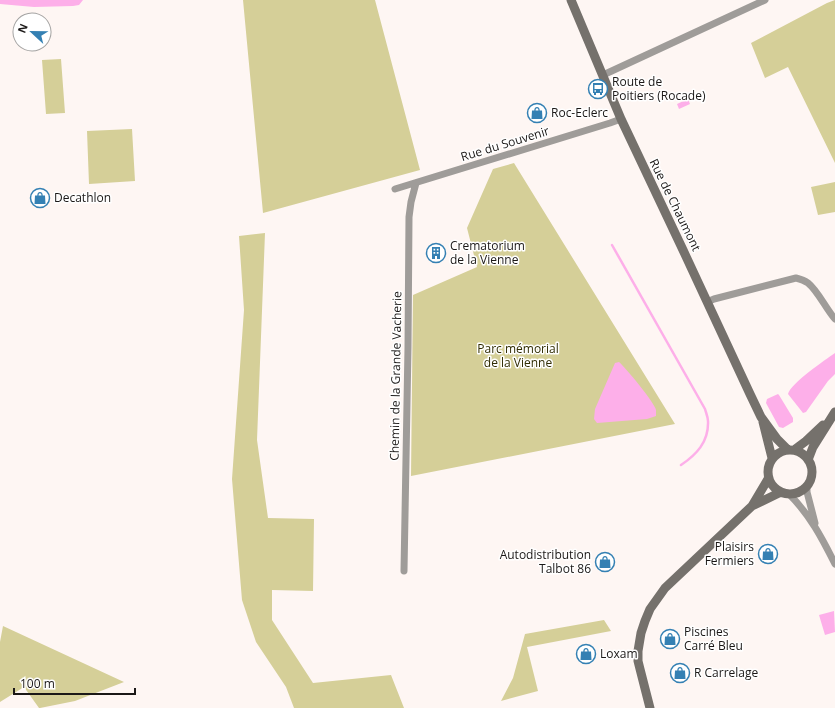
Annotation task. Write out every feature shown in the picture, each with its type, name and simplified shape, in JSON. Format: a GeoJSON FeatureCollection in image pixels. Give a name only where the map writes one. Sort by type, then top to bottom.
{"type":"FeatureCollection","features":[{"type":"Feature","properties":{"kind":"street","name":"Rue de Chaumont"},"geometry":{"type":"LineString","coordinates":[[572,0],[621,119],[761,417],[772,458]]}},
{"type":"Feature","properties":{"kind":"street"},"geometry":{"type":"LineString","coordinates":[[603,75],[765,0]]}},
{"type":"Feature","properties":{"kind":"street","name":"Rue du Souvenir"},"geometry":{"type":"LineString","coordinates":[[395,189],[621,119]]}},
{"type":"Feature","properties":{"kind":"street","name":"Chemin de la Grande Vacherie"},"geometry":{"type":"LineString","coordinates":[[404,571],[409,217],[416,183]]}},
{"type":"Feature","properties":{"kind":"street"},"geometry":{"type":"LineString","coordinates":[[707,302],[796,278],[809,284],[829,313],[835,319]]}},
{"type":"Feature","properties":{"kind":"street"},"geometry":{"type":"LineString","coordinates":[[791,450],[806,441],[833,415]]}},
{"type":"Feature","properties":{"kind":"street"},"geometry":{"type":"LineString","coordinates":[[808,460],[813,447],[833,415]]}},
{"type":"Feature","properties":{"kind":"street","name":"Rue de Chaumont"},"geometry":{"type":"LineString","coordinates":[[761,417],[777,439],[791,450]]}},
{"type":"Feature","properties":{"kind":"street"},"geometry":{"type":"LineString","coordinates":[[791,450],[804,455],[812,470],[810,482],[802,491],[796,494],[785,493],[775,489],[768,479],[767,472],[768,464],[776,454],[782,451],[791,450]]}},
{"type":"Feature","properties":{"kind":"street"},"geometry":{"type":"LineString","coordinates":[[650,708],[638,661],[638,651],[641,633],[650,609],[665,588],[752,506],[768,479]]}},
{"type":"Feature","properties":{"kind":"street"},"geometry":{"type":"LineString","coordinates":[[807,486],[808,500],[816,529]]}},
{"type":"Feature","properties":{"kind":"street"},"geometry":{"type":"LineString","coordinates":[[752,506],[785,493]]}},
{"type":"Feature","properties":{"kind":"street"},"geometry":{"type":"LineString","coordinates":[[785,493],[801,506],[816,529],[835,564]]}},
{"type":"Feature","properties":{"kind":"green space"},"geometry":{"type":"Polygon","coordinates":[[[243,0],[375,0],[420,170],[263,213],[243,0]]]}},
{"type":"Feature","properties":{"kind":"green space"},"geometry":{"type":"Polygon","coordinates":[[[835,0],[835,163],[788,67],[765,78],[751,43],[835,0]]]}},
{"type":"Feature","properties":{"kind":"green space"},"geometry":{"type":"Polygon","coordinates":[[[61,59],[65,113],[46,114],[42,60],[61,59]]]}},
{"type":"Feature","properties":{"kind":"green space"},"geometry":{"type":"Polygon","coordinates":[[[132,129],[135,181],[89,184],[87,131],[132,129]]]}},
{"type":"Feature","properties":{"kind":"green space","name":"Parc mémorial de la Vienne"},"geometry":{"type":"Polygon","coordinates":[[[514,163],[675,424],[411,476],[413,295],[477,267],[467,228],[493,169],[514,163]]]}},
{"type":"Feature","properties":{"kind":"green space"},"geometry":{"type":"Polygon","coordinates":[[[835,182],[835,212],[818,215],[811,187],[835,182]]]}},
{"type":"Feature","properties":{"kind":"green space"},"geometry":{"type":"Polygon","coordinates":[[[265,233],[257,440],[268,518],[314,519],[313,591],[272,590],[272,620],[313,683],[391,675],[404,708],[294,708],[286,687],[256,642],[242,600],[232,479],[244,310],[239,236],[265,233]]]}},
{"type":"Feature","properties":{"kind":"green space"},"geometry":{"type":"Polygon","coordinates":[[[604,620],[611,631],[527,647],[538,691],[501,701],[513,678],[525,634],[604,620]]]}},
{"type":"Feature","properties":{"kind":"green space"},"geometry":{"type":"Polygon","coordinates":[[[3,626],[124,682],[75,701],[40,708],[24,687],[0,702],[0,642],[3,626]]]}},
{"type":"Feature","properties":{"kind":"shaded area"},"geometry":{"type":"Polygon","coordinates":[[[0,0],[83,0],[79,5],[73,6],[34,7],[0,4],[0,0]]]}},
{"type":"Feature","properties":{"kind":"shaded area"},"geometry":{"type":"Polygon","coordinates":[[[688,99],[690,104],[679,109],[677,104],[688,99]]]}},
{"type":"Feature","properties":{"kind":"shaded area"},"geometry":{"type":"Polygon","coordinates":[[[835,353],[835,374],[828,381],[806,412],[803,413],[788,394],[790,389],[809,372],[835,353]]]}},
{"type":"Feature","properties":{"kind":"shaded area"},"geometry":{"type":"Polygon","coordinates":[[[619,362],[651,400],[656,410],[656,416],[647,419],[597,423],[594,419],[595,409],[615,363],[619,362]]]}},
{"type":"Feature","properties":{"kind":"shaded area"},"geometry":{"type":"Polygon","coordinates":[[[778,394],[793,418],[793,422],[783,428],[779,427],[766,403],[767,399],[778,394]]]}},
{"type":"Feature","properties":{"kind":"shaded area"},"geometry":{"type":"Polygon","coordinates":[[[834,611],[835,632],[825,635],[819,615],[834,611]]]}},
{"type":"Feature","properties":{"kind":"waterway"},"geometry":{"type":"LineString","coordinates":[[612,245],[705,409],[708,420],[708,429],[704,442],[692,457],[681,465]]}},
{"type":"Feature","properties":{"kind":"place","name":"Route de Poitiers (Rocade)"},"geometry":{"type":"Point","coordinates":[598,89]}},
{"type":"Feature","properties":{"kind":"place","name":"Roc-Eclerc"},"geometry":{"type":"Point","coordinates":[537,113]}},
{"type":"Feature","properties":{"kind":"place","name":"Decathlon"},"geometry":{"type":"Point","coordinates":[40,198]}},
{"type":"Feature","properties":{"kind":"place","name":"Crematorium de la Vienne"},"geometry":{"type":"Point","coordinates":[436,253]}},
{"type":"Feature","properties":{"kind":"place","name":"Plaisirs Fermiers"},"geometry":{"type":"Point","coordinates":[768,554]}},
{"type":"Feature","properties":{"kind":"place","name":"Autodistribution Talbot 86"},"geometry":{"type":"Point","coordinates":[605,562]}},
{"type":"Feature","properties":{"kind":"place","name":"Piscines Carré Bleu"},"geometry":{"type":"Point","coordinates":[670,639]}},
{"type":"Feature","properties":{"kind":"place","name":"Loxam"},"geometry":{"type":"Point","coordinates":[586,654]}},
{"type":"Feature","properties":{"kind":"place","name":"R Carrelage"},"geometry":{"type":"Point","coordinates":[680,673]}}]}
